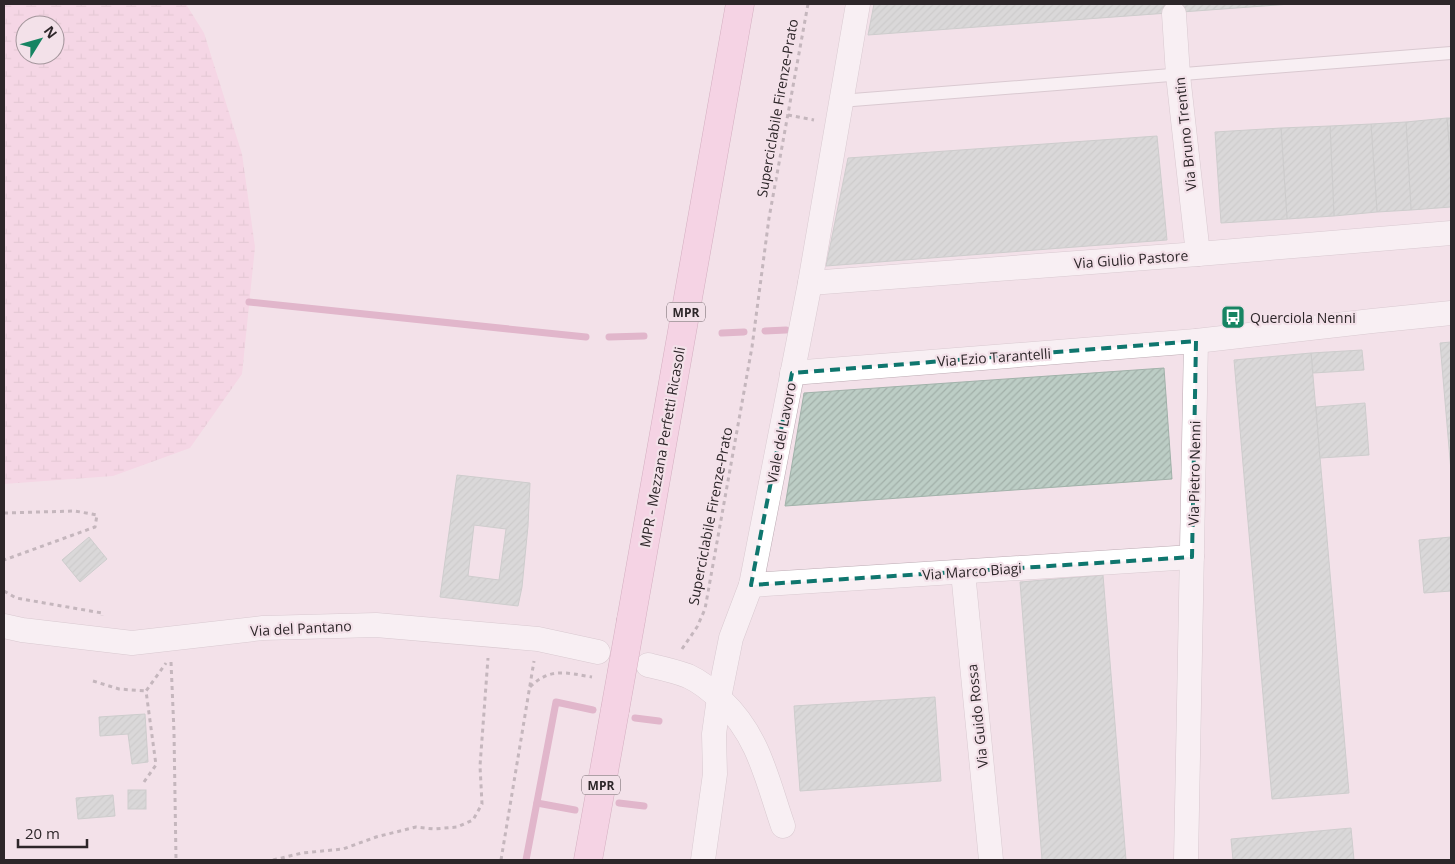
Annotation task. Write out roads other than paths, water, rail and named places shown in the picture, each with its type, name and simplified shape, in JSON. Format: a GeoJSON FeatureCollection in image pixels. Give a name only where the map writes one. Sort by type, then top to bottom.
{"type":"FeatureCollection","features":[{"type":"Feature","properties":{"kind":"main road","name":"MPR - Mezzana Perfetti Ricasoli"},"geometry":{"type":"LineString","coordinates":[[588,860],[740,4]]}},
{"type":"Feature","properties":{"kind":"street","name":"Viale del Lavoro"},"geometry":{"type":"LineString","coordinates":[[703,860],[715,774],[714,734],[719,698],[731,638],[751,585],[810,283],[858,4]]}},
{"type":"Feature","properties":{"kind":"street","name":"Via Bruno Trentin"},"geometry":{"type":"LineString","coordinates":[[1174,14],[1178,75],[1198,254]]}},
{"type":"Feature","properties":{"kind":"street","name":"Via Giulio Pastore"},"geometry":{"type":"LineString","coordinates":[[810,283],[1451,233]]}},
{"type":"Feature","properties":{"kind":"street"},"geometry":{"type":"LineString","coordinates":[[1196,342],[1372,320],[1451,313]]}},
{"type":"Feature","properties":{"kind":"street","name":"Via Ezio Tarantelli"},"geometry":{"type":"LineString","coordinates":[[792,373],[1196,342]]}},
{"type":"Feature","properties":{"kind":"street","name":"Via Pietro Nenni"},"geometry":{"type":"LineString","coordinates":[[1186,860],[1196,342]]}},
{"type":"Feature","properties":{"kind":"street","name":"Via Marco Biagi"},"geometry":{"type":"LineString","coordinates":[[751,585],[1192,557]]}},
{"type":"Feature","properties":{"kind":"street","name":"Via Guido Rossa"},"geometry":{"type":"LineString","coordinates":[[963,572],[991,860]]}},
{"type":"Feature","properties":{"kind":"street","name":"Via del Pantano"},"geometry":{"type":"LineString","coordinates":[[4,626],[22,630],[132,643],[263,628],[376,624],[538,639],[598,652]]}},
{"type":"Feature","properties":{"kind":"street"},"geometry":{"type":"LineString","coordinates":[[648,665],[688,676],[704,684],[746,728],[757,750],[783,826]]}},
{"type":"Feature","properties":{"kind":"lane"},"geometry":{"type":"LineString","coordinates":[[840,100],[1451,53]]}},
{"type":"Feature","properties":{"kind":"waterway"},"geometry":{"type":"LineString","coordinates":[[249,302],[586,337]]}},
{"type":"Feature","properties":{"kind":"waterway"},"geometry":{"type":"LineString","coordinates":[[765,331],[786,330]]}},
{"type":"Feature","properties":{"kind":"waterway"},"geometry":{"type":"LineString","coordinates":[[722,333],[744,332]]}},
{"type":"Feature","properties":{"kind":"waterway"},"geometry":{"type":"LineString","coordinates":[[609,337],[644,336]]}},
{"type":"Feature","properties":{"kind":"waterway"},"geometry":{"type":"LineString","coordinates":[[526,860],[556,702],[593,710]]}},
{"type":"Feature","properties":{"kind":"waterway"},"geometry":{"type":"LineString","coordinates":[[635,718],[659,721]]}},
{"type":"Feature","properties":{"kind":"waterway"},"geometry":{"type":"LineString","coordinates":[[537,803],[575,810]]}},
{"type":"Feature","properties":{"kind":"waterway"},"geometry":{"type":"LineString","coordinates":[[619,803],[644,806]]}},
{"type":"Feature","properties":{"kind":"place","name":"Querciola Nenni"},"geometry":{"type":"Point","coordinates":[1233,317]}}]}
